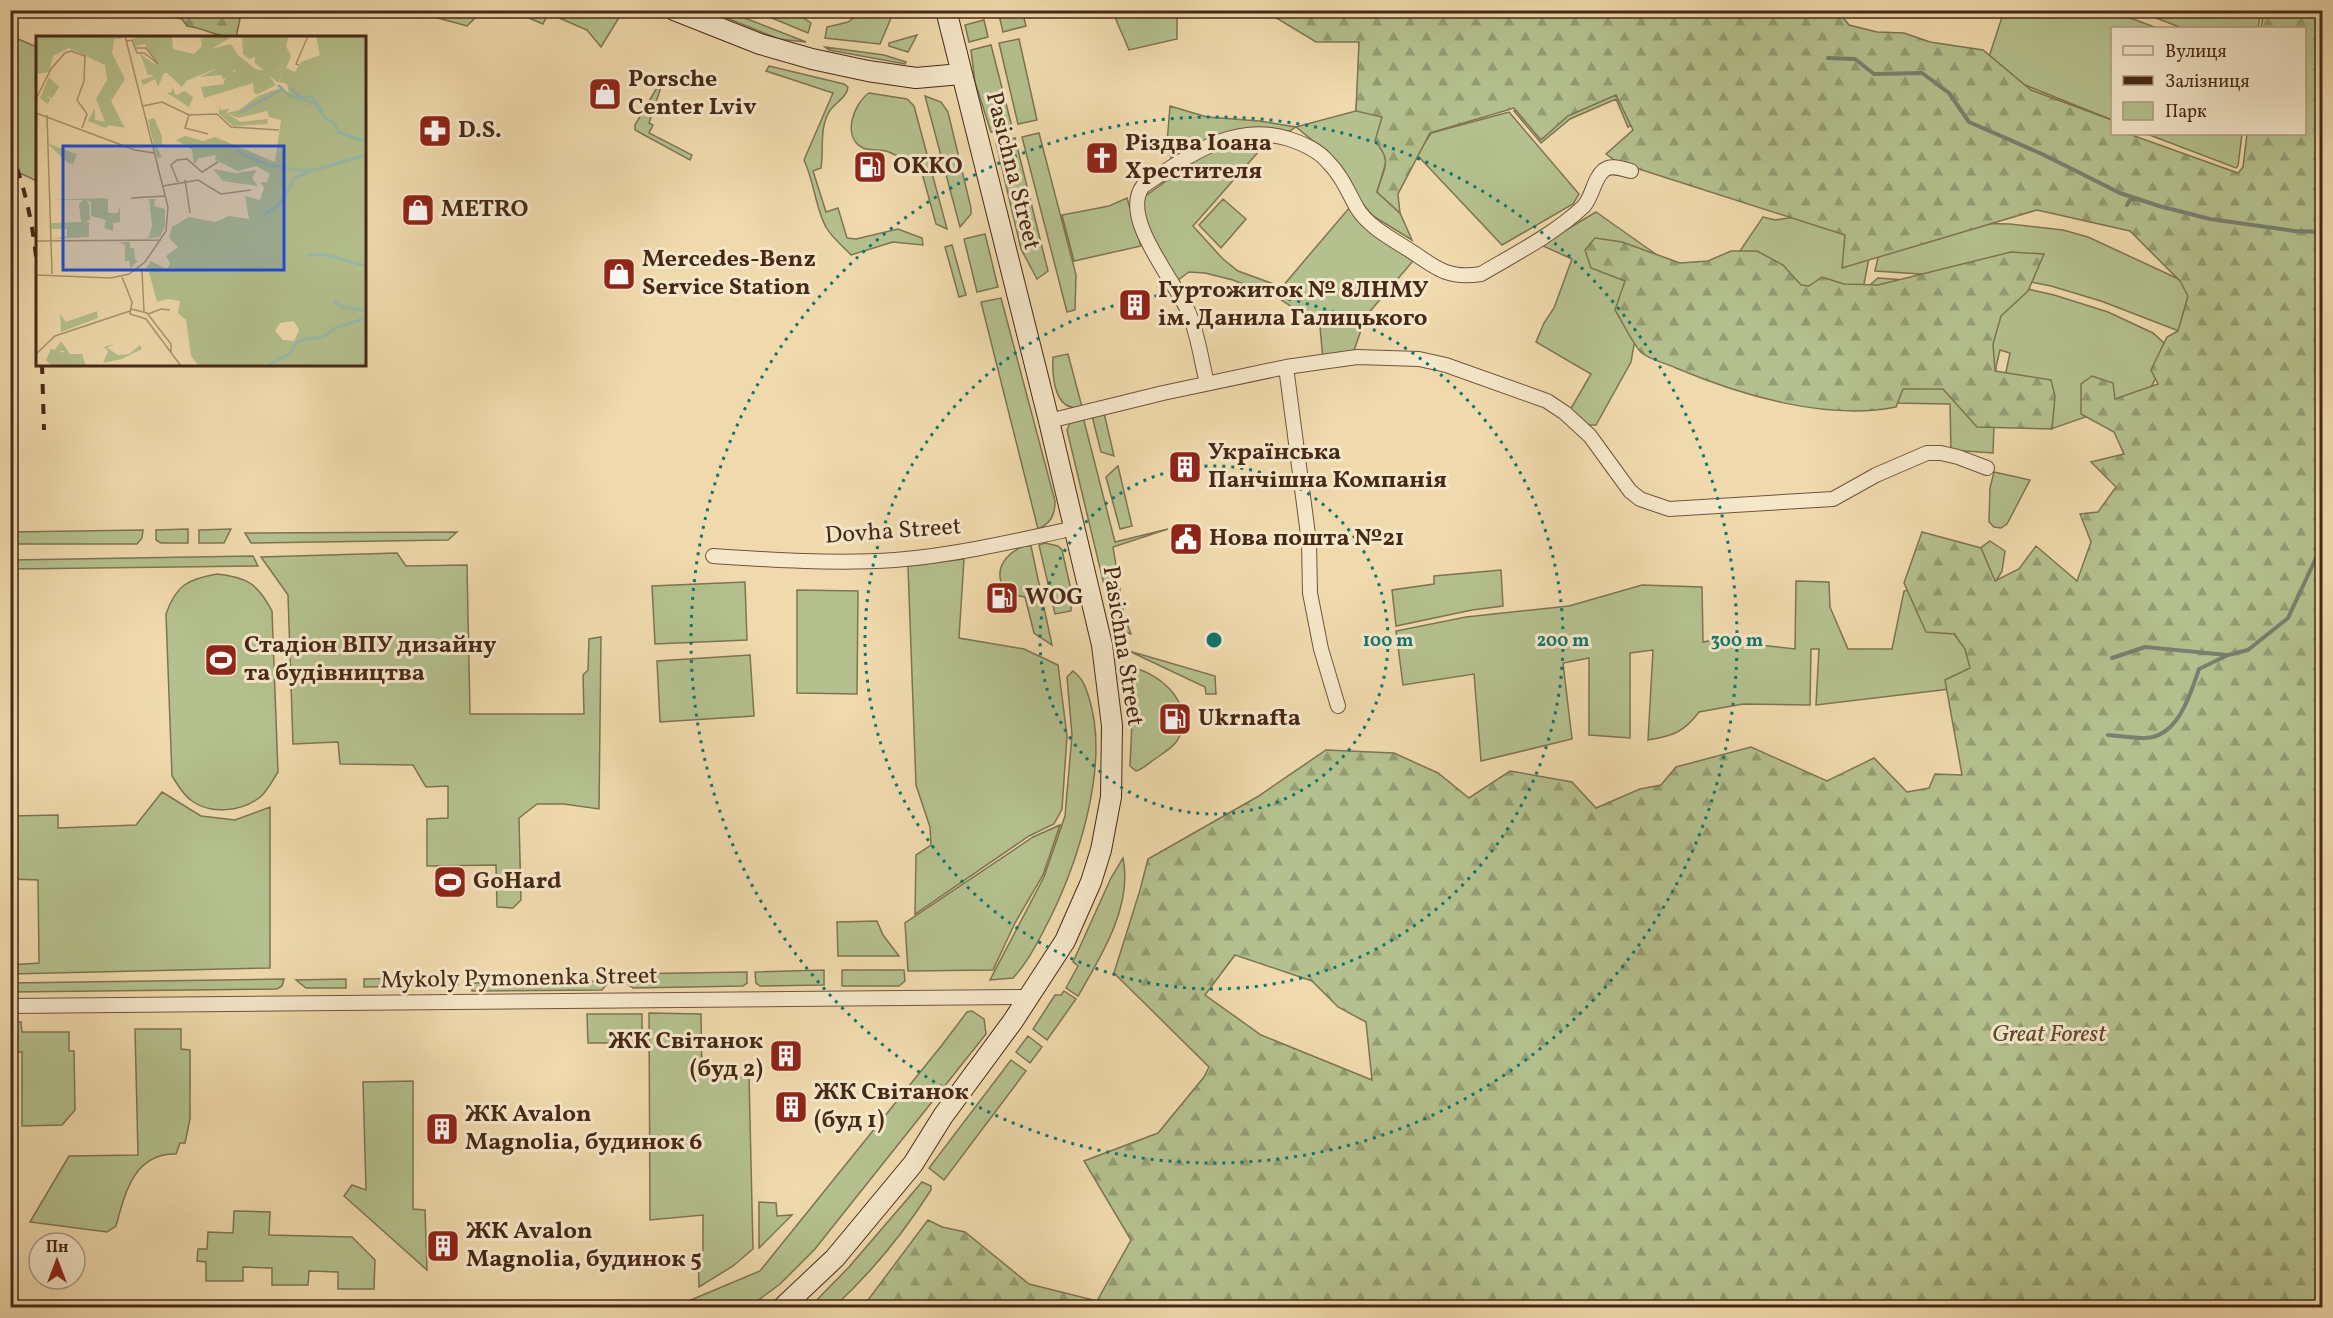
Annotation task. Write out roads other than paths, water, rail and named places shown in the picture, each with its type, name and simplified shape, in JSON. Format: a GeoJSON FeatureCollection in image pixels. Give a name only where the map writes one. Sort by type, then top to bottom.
{"type":"FeatureCollection","features":[{"type":"Feature","properties":{"kind":"main road"},"geometry":{"type":"LineString","coordinates":[[674,10],[760,44],[812,59],[916,78],[961,74]]}},
{"type":"Feature","properties":{"kind":"main road","name":"Pasichna Street"},"geometry":{"type":"LineString","coordinates":[[782,1308],[836,1258],[906,1173],[944,1116],[1014,1021],[1065,941],[1085,898],[1101,850],[1111,797],[1112,752],[1109,693],[1102,645],[1049,421],[946,10]]}},
{"type":"Feature","properties":{"kind":"street"},"geometry":{"type":"LineString","coordinates":[[1207,383],[1188,312],[1142,230],[1136,200],[1143,186],[1196,151],[1233,137],[1254,134],[1278,135],[1304,144],[1323,156],[1330,164],[1369,221],[1434,268],[1448,274],[1466,277],[1481,274],[1571,216],[1587,202],[1600,174],[1605,169],[1616,167],[1631,171]]}},
{"type":"Feature","properties":{"kind":"street"},"geometry":{"type":"LineString","coordinates":[[1049,421],[1207,383],[1286,367],[1357,357],[1419,359],[1446,365],[1529,394],[1565,412],[1590,436],[1630,491],[1640,499],[1669,508],[1833,499],[1876,475],[1928,453],[1958,457],[1987,468]]}},
{"type":"Feature","properties":{"kind":"street"},"geometry":{"type":"LineString","coordinates":[[1286,367],[1309,542],[1311,593],[1321,649],[1338,706]]}},
{"type":"Feature","properties":{"kind":"street","name":"Dovha Street"},"geometry":{"type":"LineString","coordinates":[[713,556],[800,561],[895,560],[993,546],[1075,528]]}},
{"type":"Feature","properties":{"kind":"street","name":"Mykoly Pymonenka Street"},"geometry":{"type":"LineString","coordinates":[[10,1006],[1029,997]]}},
{"type":"Feature","properties":{"kind":"waterway"},"geometry":{"type":"LineString","coordinates":[[1828,58],[1855,59],[1874,74],[1922,73],[1949,93],[1969,122],[2042,154],[2120,193],[2210,219],[2295,231],[2322,232]]}},
{"type":"Feature","properties":{"kind":"waterway"},"geometry":{"type":"LineString","coordinates":[[2127,205],[2130,200],[2136,199]]}},
{"type":"Feature","properties":{"kind":"waterway"},"geometry":{"type":"LineString","coordinates":[[2108,735],[2145,738],[2156,736],[2174,723],[2187,702],[2199,669],[2228,655],[2248,650],[2288,618],[2322,545]]}},
{"type":"Feature","properties":{"kind":"waterway"},"geometry":{"type":"LineString","coordinates":[[2112,658],[2145,647],[2227,655]]}},
{"type":"Feature","properties":{"kind":"railway"},"geometry":{"type":"LineString","coordinates":[[10,150],[29,213],[36,257]]}},
{"type":"Feature","properties":{"kind":"railway"},"geometry":{"type":"LineString","coordinates":[[42,366],[44,430]]}},
{"type":"Feature","properties":{"kind":"place","name":"Porsche Center Lviv"},"geometry":{"type":"Point","coordinates":[605,94]}},
{"type":"Feature","properties":{"kind":"place","name":"D.S."},"geometry":{"type":"Point","coordinates":[435,131]}},
{"type":"Feature","properties":{"kind":"place","name":"Різдва Іоана Хрестителя"},"geometry":{"type":"Point","coordinates":[1102,158]}},
{"type":"Feature","properties":{"kind":"place","name":"OKKO"},"geometry":{"type":"Point","coordinates":[870,167]}},
{"type":"Feature","properties":{"kind":"place","name":"METRO"},"geometry":{"type":"Point","coordinates":[418,210]}},
{"type":"Feature","properties":{"kind":"place","name":"Mercedes-Benz Service Station"},"geometry":{"type":"Point","coordinates":[619,274]}},
{"type":"Feature","properties":{"kind":"place","name":"Гуртожиток № 8ЛНМУ ім. Данила Галицького"},"geometry":{"type":"Point","coordinates":[1135,305]}},
{"type":"Feature","properties":{"kind":"place","name":"Українська Панчішна Компанія"},"geometry":{"type":"Point","coordinates":[1185,467]}},
{"type":"Feature","properties":{"kind":"place","name":"Нова пошта №21"},"geometry":{"type":"Point","coordinates":[1186,539]}},
{"type":"Feature","properties":{"kind":"place","name":"WOG"},"geometry":{"type":"Point","coordinates":[1002,598]}},
{"type":"Feature","properties":{"kind":"place","name":"Стадіон ВПУ дизайну та будівництва"},"geometry":{"type":"Point","coordinates":[221,660]}},
{"type":"Feature","properties":{"kind":"place","name":"Ukrnafta"},"geometry":{"type":"Point","coordinates":[1175,719]}},
{"type":"Feature","properties":{"kind":"place","name":"GoHard"},"geometry":{"type":"Point","coordinates":[450,882]}},
{"type":"Feature","properties":{"kind":"place","name":"ЖК Світанок (буд 2)"},"geometry":{"type":"Point","coordinates":[786,1056]}},
{"type":"Feature","properties":{"kind":"place","name":"ЖК Світанок (буд 1)"},"geometry":{"type":"Point","coordinates":[791,1107]}},
{"type":"Feature","properties":{"kind":"place","name":"ЖК Avalon Magnolia, будинок 6"},"geometry":{"type":"Point","coordinates":[442,1129]}},
{"type":"Feature","properties":{"kind":"place","name":"ЖК Avalon Magnolia, будинок 5"},"geometry":{"type":"Point","coordinates":[443,1246]}},
{"type":"Feature","properties":{"kind":"park label","name":"Great Forest"},"geometry":{"type":"Point","coordinates":[2049,1035]}}]}
